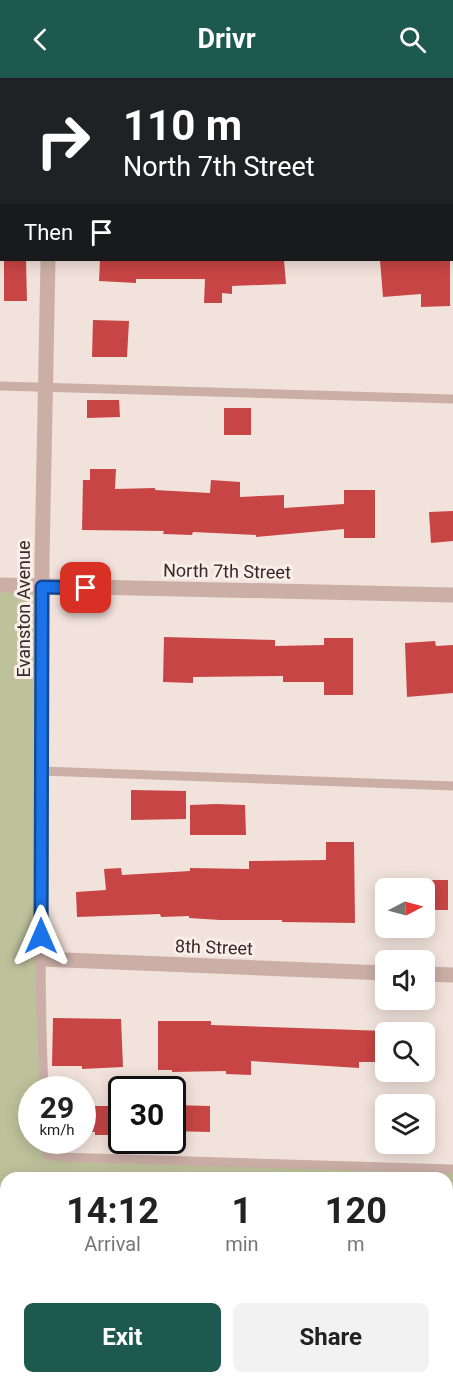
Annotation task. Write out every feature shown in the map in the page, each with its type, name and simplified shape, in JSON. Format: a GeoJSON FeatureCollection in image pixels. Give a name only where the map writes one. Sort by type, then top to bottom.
{"type":"FeatureCollection","features":[{"type":"Feature","properties":{"kind":"street","name":"Evanston Avenue"},"geometry":{"type":"LineString","coordinates":[[41,959],[42,587],[48,261]]}},
{"type":"Feature","properties":{"kind":"street","name":"North 7th Street"},"geometry":{"type":"LineString","coordinates":[[0,585],[453,595]]}},
{"type":"Feature","properties":{"kind":"street","name":"8th Street"},"geometry":{"type":"LineString","coordinates":[[41,959],[375,973]]}},
{"type":"Feature","properties":{"kind":"street"},"geometry":{"type":"LineString","coordinates":[[435,974],[453,975]]}},
{"type":"Feature","properties":{"kind":"lane"},"geometry":{"type":"LineString","coordinates":[[0,386],[453,399]]}},
{"type":"Feature","properties":{"kind":"lane"},"geometry":{"type":"LineString","coordinates":[[42,771],[453,786]]}},
{"type":"Feature","properties":{"kind":"lane"},"geometry":{"type":"LineString","coordinates":[[41,959],[43,1076]]}},
{"type":"Feature","properties":{"kind":"lane"},"geometry":{"type":"LineString","coordinates":[[47,1154],[453,1169]]}},
{"type":"Feature","properties":{"kind":"green space"},"geometry":{"type":"Polygon","coordinates":[[[0,585],[42,587],[47,1076],[18,1076],[18,1154],[74,1154],[453,1168],[453,1172],[0,1172],[0,585]]]}},
{"type":"Feature","properties":{"kind":"building"},"geometry":{"type":"Polygon","coordinates":[[[4,261],[26,261],[27,301],[4,301],[4,261]]]}},
{"type":"Feature","properties":{"kind":"building"},"geometry":{"type":"Polygon","coordinates":[[[100,261],[284,261],[286,284],[232,286],[232,294],[222,293],[222,303],[204,303],[205,279],[136,279],[136,283],[99,281],[100,261]]]}},
{"type":"Feature","properties":{"kind":"building"},"geometry":{"type":"Polygon","coordinates":[[[380,261],[450,261],[450,306],[421,307],[421,294],[383,297],[380,261]]]}},
{"type":"Feature","properties":{"kind":"building"},"geometry":{"type":"Polygon","coordinates":[[[93,320],[129,321],[127,357],[92,357],[93,320]]]}},
{"type":"Feature","properties":{"kind":"building"},"geometry":{"type":"Polygon","coordinates":[[[87,400],[119,400],[120,417],[87,418],[87,400]]]}},
{"type":"Feature","properties":{"kind":"building"},"geometry":{"type":"Polygon","coordinates":[[[224,408],[251,408],[251,435],[224,435],[224,408]]]}},
{"type":"Feature","properties":{"kind":"building"},"geometry":{"type":"Polygon","coordinates":[[[90,469],[116,469],[115,489],[155,488],[155,490],[210,493],[211,480],[240,482],[240,497],[284,495],[284,508],[344,504],[344,490],[375,490],[375,538],[344,538],[344,529],[256,537],[256,535],[193,532],[192,535],[163,534],[164,531],[82,530],[83,480],[90,480],[90,469]]]}},
{"type":"Feature","properties":{"kind":"building"},"geometry":{"type":"Polygon","coordinates":[[[453,511],[453,541],[431,543],[429,512],[453,511]]]}},
{"type":"Feature","properties":{"kind":"building"},"geometry":{"type":"Polygon","coordinates":[[[164,637],[275,640],[275,646],[324,645],[324,638],[353,638],[353,695],[324,695],[324,682],[283,682],[283,676],[193,677],[193,683],[163,682],[164,637]]]}},
{"type":"Feature","properties":{"kind":"building"},"geometry":{"type":"Polygon","coordinates":[[[435,641],[436,646],[453,645],[453,693],[407,697],[405,643],[435,641]]]}},
{"type":"Feature","properties":{"kind":"building"},"geometry":{"type":"Polygon","coordinates":[[[131,790],[186,791],[186,819],[131,820],[131,790]]]}},
{"type":"Feature","properties":{"kind":"building"},"geometry":{"type":"Polygon","coordinates":[[[190,805],[245,805],[246,835],[190,835],[190,805]]]}},
{"type":"Feature","properties":{"kind":"building"},"geometry":{"type":"Polygon","coordinates":[[[326,842],[354,842],[355,923],[220,920],[189,918],[189,916],[161,917],[160,914],[77,917],[76,892],[106,890],[104,869],[121,868],[122,875],[190,871],[190,868],[249,869],[249,861],[326,860],[326,842]]]}},
{"type":"Feature","properties":{"kind":"building"},"geometry":{"type":"Polygon","coordinates":[[[435,880],[448,880],[448,910],[435,910],[435,880]]]}},
{"type":"Feature","properties":{"kind":"building"},"geometry":{"type":"Polygon","coordinates":[[[53,1018],[121,1019],[123,1067],[82,1069],[82,1066],[52,1066],[53,1018]]]}},
{"type":"Feature","properties":{"kind":"building"},"geometry":{"type":"Polygon","coordinates":[[[158,1021],[211,1021],[211,1025],[375,1031],[375,1062],[359,1062],[359,1068],[251,1061],[251,1075],[226,1074],[226,1071],[158,1070],[158,1021]]]}},
{"type":"Feature","properties":{"kind":"building"},"geometry":{"type":"Polygon","coordinates":[[[186,1105],[210,1106],[210,1132],[186,1131],[186,1105]]]}},
{"type":"Feature","properties":{"kind":"building"},"geometry":{"type":"Polygon","coordinates":[[[96,1106],[108,1106],[108,1135],[96,1135],[96,1106]]]}},
{"type":"Feature","properties":{"kind":"route"},"geometry":{"type":"LineString","coordinates":[[41,936],[42,587],[86,588]]}}]}
